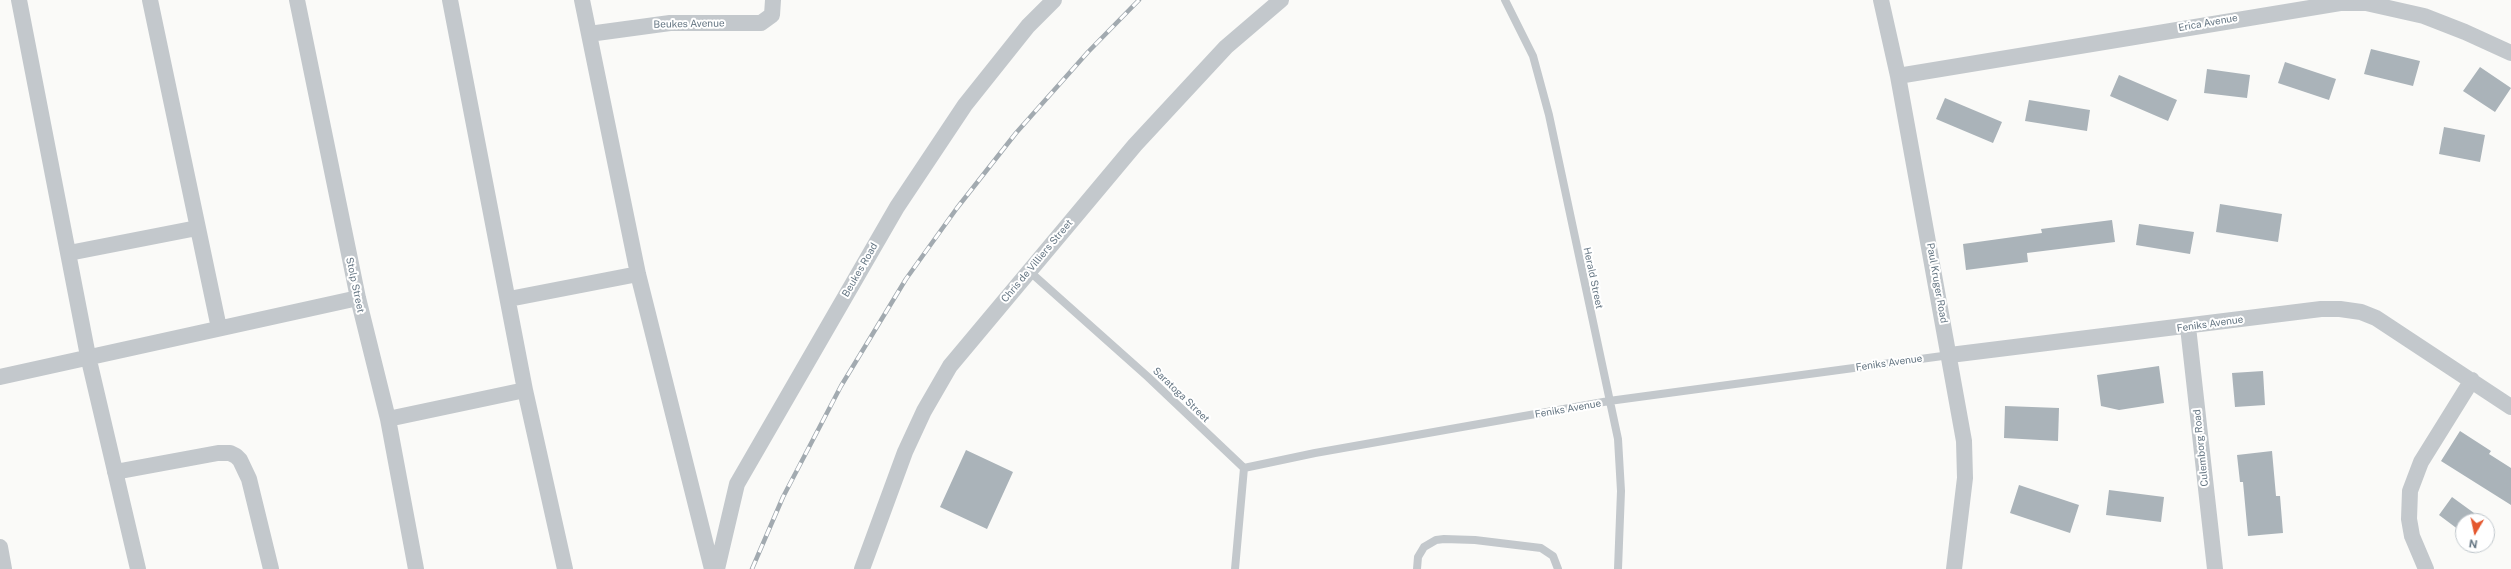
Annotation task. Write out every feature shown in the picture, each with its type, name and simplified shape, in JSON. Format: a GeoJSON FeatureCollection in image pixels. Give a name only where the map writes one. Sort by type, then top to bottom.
{"type":"FeatureCollection","features":[{"type":"Feature","properties":{"kind":"street"},"geometry":{"type":"LineString","coordinates":[[19,0],[88,356],[138,569]]}},
{"type":"Feature","properties":{"kind":"street"},"geometry":{"type":"LineString","coordinates":[[150,0],[197,228],[220,328]]}},
{"type":"Feature","properties":{"kind":"street","name":"Stolp Street"},"geometry":{"type":"LineString","coordinates":[[297,0],[358,298],[388,419],[416,569]]}},
{"type":"Feature","properties":{"kind":"street"},"geometry":{"type":"LineString","coordinates":[[450,0],[509,299],[525,390],[565,569]]}},
{"type":"Feature","properties":{"kind":"street"},"geometry":{"type":"LineString","coordinates":[[582,0],[638,274],[712,569]]}},
{"type":"Feature","properties":{"kind":"street","name":"Beukes Avenue"},"geometry":{"type":"LineString","coordinates":[[589,34],[670,23],[761,23],[772,14],[773,0]]}},
{"type":"Feature","properties":{"kind":"street","name":"Beukes Road"},"geometry":{"type":"LineString","coordinates":[[716,569],[737,484],[897,207],[965,105],[1028,26],[1054,0]]}},
{"type":"Feature","properties":{"kind":"street","name":"Chris de Villiers Street"},"geometry":{"type":"LineString","coordinates":[[862,569],[905,452],[928,405],[950,366],[1135,145],[1226,47],[1281,0]]}},
{"type":"Feature","properties":{"kind":"street","name":"Paul Kruger Road"},"geometry":{"type":"LineString","coordinates":[[1881,0],[1898,76],[1950,355],[1966,459],[1954,569]]}},
{"type":"Feature","properties":{"kind":"street","name":"Erica Avenue"},"geometry":{"type":"LineString","coordinates":[[1898,76],[2340,3],[2366,3],[2424,16],[2465,32],[2511,53]]}},
{"type":"Feature","properties":{"kind":"street"},"geometry":{"type":"LineString","coordinates":[[68,254],[197,228]]}},
{"type":"Feature","properties":{"kind":"street"},"geometry":{"type":"LineString","coordinates":[[509,299],[638,274]]}},
{"type":"Feature","properties":{"kind":"street"},"geometry":{"type":"LineString","coordinates":[[0,377],[88,356],[358,298]]}},
{"type":"Feature","properties":{"kind":"street","name":"Feniks Avenue"},"geometry":{"type":"LineString","coordinates":[[1950,355],[2188,327],[2321,309],[2361,312],[2376,318],[2511,407]]}},
{"type":"Feature","properties":{"kind":"street","name":"Culemborg Road"},"geometry":{"type":"LineString","coordinates":[[2188,327],[2215,569]]}},
{"type":"Feature","properties":{"kind":"street"},"geometry":{"type":"LineString","coordinates":[[2426,569],[2412,536],[2409,519],[2410,491],[2421,462],[2472,380]]}},
{"type":"Feature","properties":{"kind":"street"},"geometry":{"type":"LineString","coordinates":[[388,419],[525,390]]}},
{"type":"Feature","properties":{"kind":"street"},"geometry":{"type":"LineString","coordinates":[[115,472],[218,453],[236,456],[240,460],[249,480],[271,569]]}},
{"type":"Feature","properties":{"kind":"street"},"geometry":{"type":"LineString","coordinates":[[0,547],[4,569]]}},
{"type":"Feature","properties":{"kind":"lane","name":"Herald Street"},"geometry":{"type":"LineString","coordinates":[[1505,0],[1533,56],[1550,115],[1609,401],[1620,460],[1618,569]]}},
{"type":"Feature","properties":{"kind":"lane","name":"Saratoga Street"},"geometry":{"type":"LineString","coordinates":[[1029,271],[1148,377],[1244,468]]}},
{"type":"Feature","properties":{"kind":"lane","name":"Feniks Avenue"},"geometry":{"type":"LineString","coordinates":[[1244,468],[1323,452],[1609,401],[1950,355]]}},
{"type":"Feature","properties":{"kind":"lane"},"geometry":{"type":"LineString","coordinates":[[1235,569],[1244,468]]}},
{"type":"Feature","properties":{"kind":"lane"},"geometry":{"type":"LineString","coordinates":[[1417,569],[1418,557],[1424,547],[1436,540],[1444,539],[1475,540],[1541,548],[1553,556],[1558,569]]}},
{"type":"Feature","properties":{"kind":"building"},"geometry":{"type":"Polygon","coordinates":[[[2371,49],[2420,61],[2413,86],[2364,74],[2371,49]]]}},
{"type":"Feature","properties":{"kind":"building"},"geometry":{"type":"Polygon","coordinates":[[[2285,62],[2336,79],[2329,100],[2278,83],[2285,62]]]}},
{"type":"Feature","properties":{"kind":"building"},"geometry":{"type":"Polygon","coordinates":[[[2480,67],[2511,88],[2495,112],[2463,91],[2480,67]]]}},
{"type":"Feature","properties":{"kind":"building"},"geometry":{"type":"Polygon","coordinates":[[[2207,69],[2250,75],[2247,98],[2204,93],[2207,69]]]}},
{"type":"Feature","properties":{"kind":"building"},"geometry":{"type":"Polygon","coordinates":[[[2119,75],[2177,100],[2168,121],[2110,96],[2119,75]]]}},
{"type":"Feature","properties":{"kind":"building"},"geometry":{"type":"Polygon","coordinates":[[[1945,98],[2002,122],[1993,143],[1936,119],[1945,98]]]}},
{"type":"Feature","properties":{"kind":"building"},"geometry":{"type":"Polygon","coordinates":[[[2029,100],[2090,110],[2087,131],[2025,121],[2029,100]]]}},
{"type":"Feature","properties":{"kind":"building"},"geometry":{"type":"Polygon","coordinates":[[[2444,127],[2485,135],[2480,162],[2439,154],[2444,127]]]}},
{"type":"Feature","properties":{"kind":"building"},"geometry":{"type":"Polygon","coordinates":[[[2220,204],[2282,214],[2278,242],[2216,232],[2220,204]]]}},
{"type":"Feature","properties":{"kind":"building"},"geometry":{"type":"Polygon","coordinates":[[[2112,220],[2115,242],[2027,253],[2028,262],[1966,270],[1963,244],[2042,233],[2041,229],[2112,220]]]}},
{"type":"Feature","properties":{"kind":"building"},"geometry":{"type":"Polygon","coordinates":[[[2139,224],[2194,232],[2190,254],[2136,245],[2139,224]]]}},
{"type":"Feature","properties":{"kind":"building"},"geometry":{"type":"Polygon","coordinates":[[[2159,366],[2164,403],[2119,410],[2101,406],[2097,375],[2159,366]]]}},
{"type":"Feature","properties":{"kind":"building"},"geometry":{"type":"Polygon","coordinates":[[[2263,371],[2265,405],[2235,407],[2232,373],[2263,371]]]}},
{"type":"Feature","properties":{"kind":"building"},"geometry":{"type":"Polygon","coordinates":[[[2005,406],[2059,408],[2058,441],[2004,438],[2005,406]]]}},
{"type":"Feature","properties":{"kind":"building"},"geometry":{"type":"Polygon","coordinates":[[[2460,431],[2491,451],[2489,454],[2511,468],[2511,505],[2441,461],[2460,431]]]}},
{"type":"Feature","properties":{"kind":"building"},"geometry":{"type":"Polygon","coordinates":[[[966,450],[1013,472],[987,529],[940,507],[966,450]]]}},
{"type":"Feature","properties":{"kind":"building"},"geometry":{"type":"Polygon","coordinates":[[[2272,451],[2276,496],[2280,496],[2283,533],[2248,536],[2243,482],[2240,482],[2237,455],[2272,451]]]}},
{"type":"Feature","properties":{"kind":"building"},"geometry":{"type":"Polygon","coordinates":[[[2019,485],[2079,505],[2070,533],[2010,513],[2019,485]]]}},
{"type":"Feature","properties":{"kind":"building"},"geometry":{"type":"Polygon","coordinates":[[[2109,490],[2164,497],[2161,522],[2106,515],[2109,490]]]}},
{"type":"Feature","properties":{"kind":"building"},"geometry":{"type":"Polygon","coordinates":[[[2452,497],[2474,513],[2455,513],[2455,527],[2439,515],[2452,497]]]}},
{"type":"Feature","properties":{"kind":"railway"},"geometry":{"type":"LineString","coordinates":[[752,569],[783,497],[841,386],[906,279],[957,208],[1016,133],[1088,52],[1139,0]]}}]}
